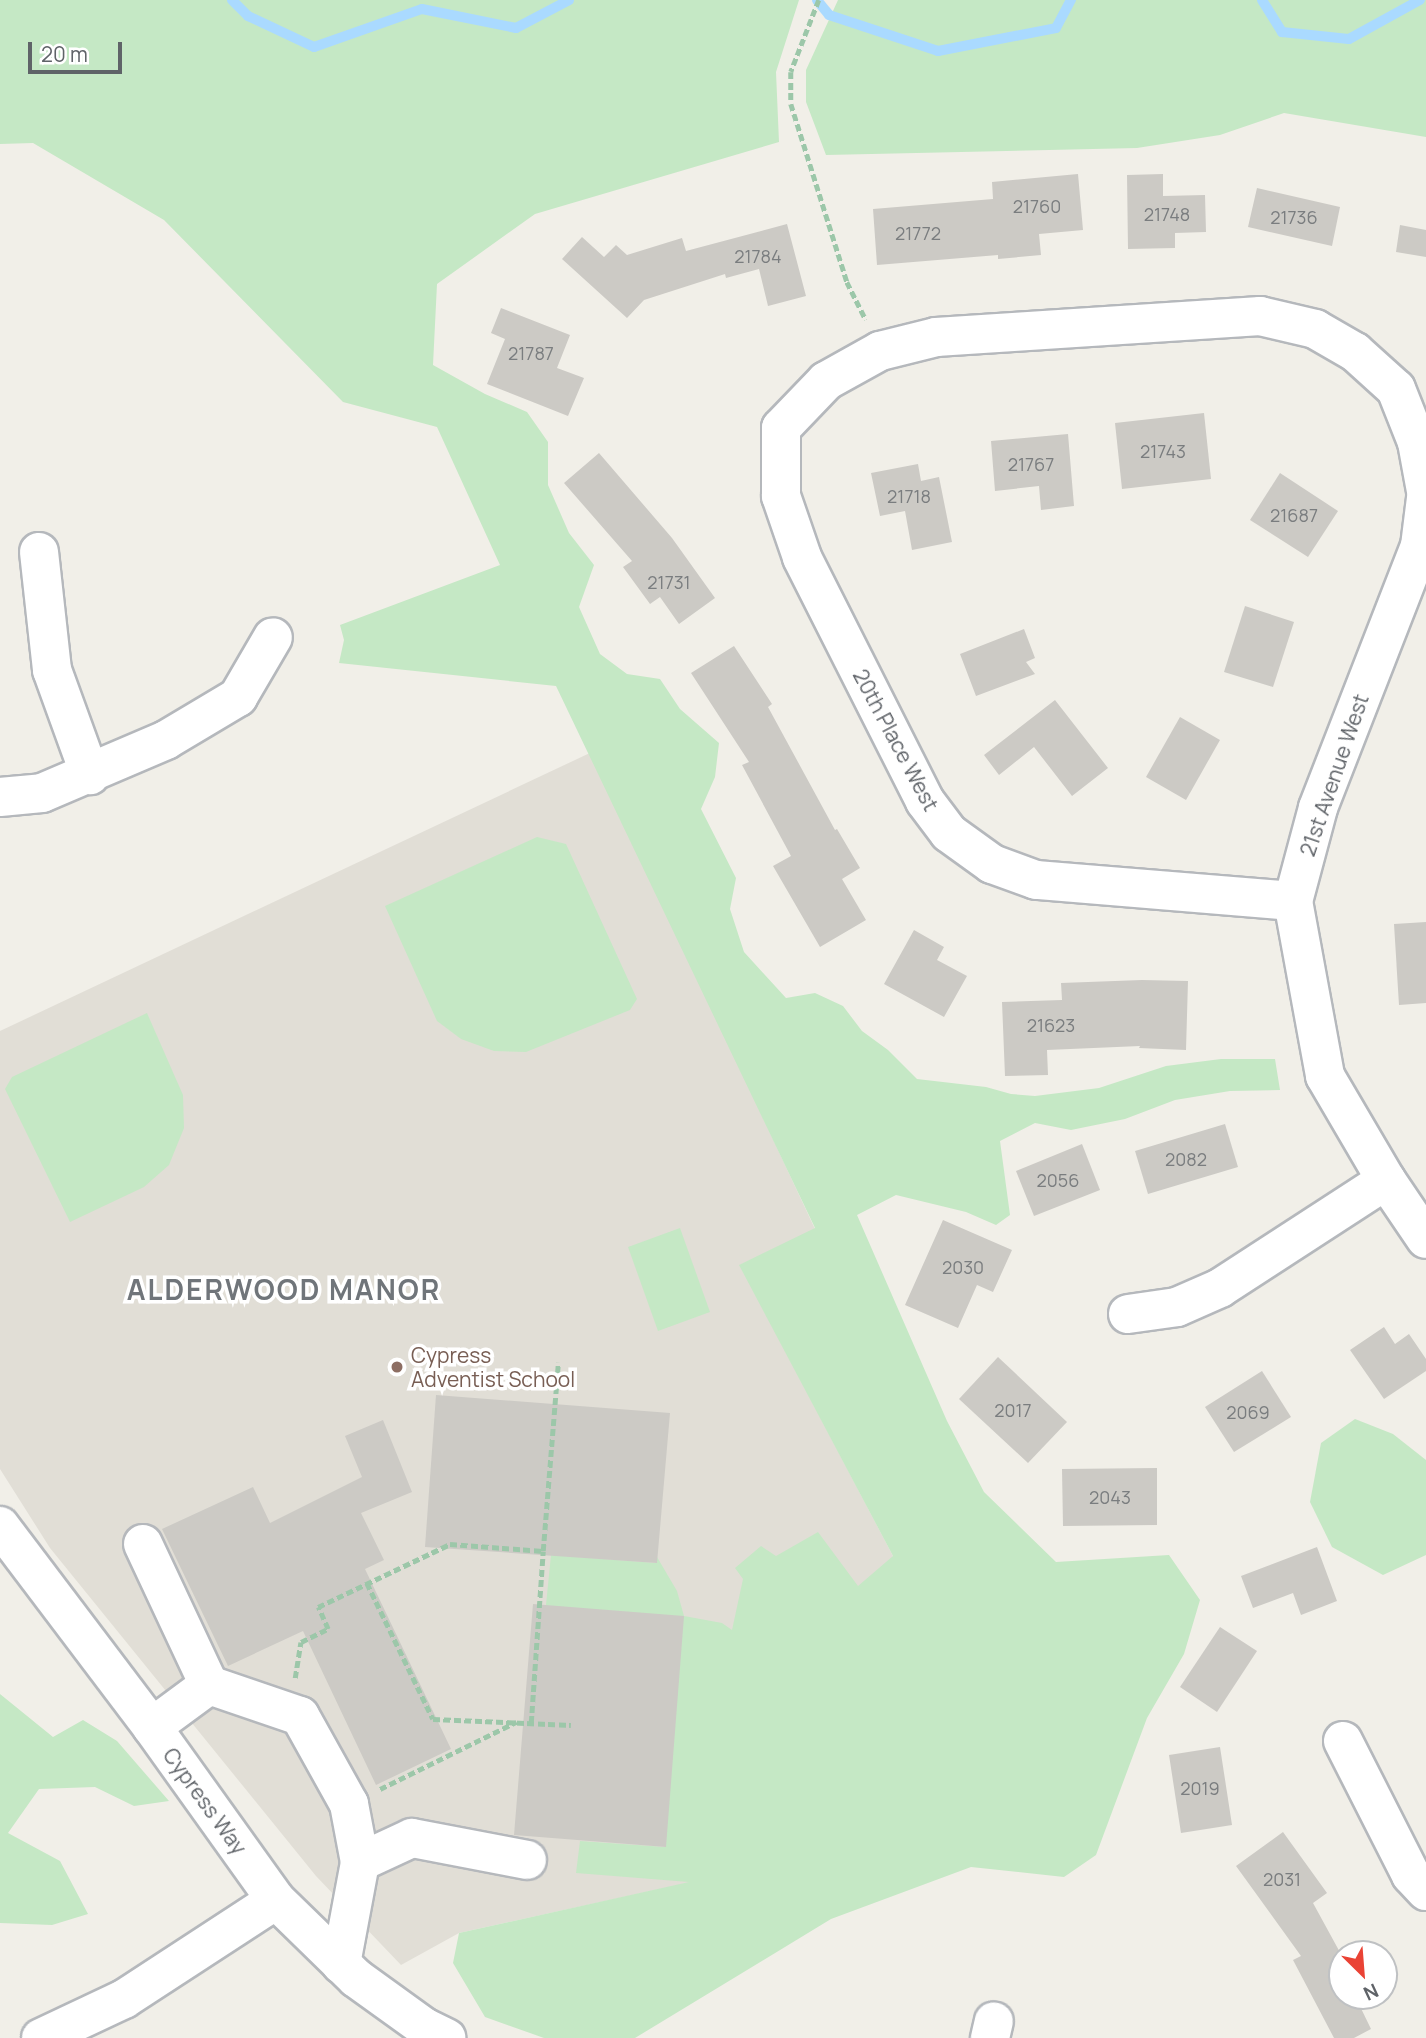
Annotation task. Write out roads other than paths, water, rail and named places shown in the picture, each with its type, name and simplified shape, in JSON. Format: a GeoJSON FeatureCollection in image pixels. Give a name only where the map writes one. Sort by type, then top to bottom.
{"type":"FeatureCollection","features":[{"type":"Feature","properties":{"kind":"street","name":"20th Place West"},"geometry":{"type":"LineString","coordinates":[[1293,901],[1036,880],[992,864],[949,833],[925,801],[802,557],[781,496],[781,428],[826,381],[880,351],[936,337],[1260,316],[1315,329],[1355,352],[1396,389],[1417,442],[1426,491]]}},
{"type":"Feature","properties":{"kind":"street","name":"21st Avenue West"},"geometry":{"type":"LineString","coordinates":[[1426,498],[1420,545],[1318,808],[1293,901],[1325,1076],[1385,1180],[1426,1239]]}},
{"type":"Feature","properties":{"kind":"street"},"geometry":{"type":"LineString","coordinates":[[39,552],[52,670],[90,775]]}},
{"type":"Feature","properties":{"kind":"street"},"geometry":{"type":"LineString","coordinates":[[0,797],[42,793],[90,775],[166,740],[238,697],[273,636]]}},
{"type":"Feature","properties":{"kind":"street"},"geometry":{"type":"LineString","coordinates":[[1128,1314],[1177,1307],[1220,1289],[1385,1180]]}},
{"type":"Feature","properties":{"kind":"street","name":"Cypress Way"},"geometry":{"type":"LineString","coordinates":[[0,1526],[152,1727],[276,1900],[341,1964],[424,2027],[447,2038]]}},
{"type":"Feature","properties":{"kind":"street"},"geometry":{"type":"LineString","coordinates":[[143,1544],[209,1685],[289,1710],[308,1725],[349,1804],[360,1862],[341,1964]]}},
{"type":"Feature","properties":{"kind":"street"},"geometry":{"type":"LineString","coordinates":[[152,1727],[209,1685]]}},
{"type":"Feature","properties":{"kind":"street"},"geometry":{"type":"LineString","coordinates":[[1343,1741],[1411,1875],[1426,1891]]}},
{"type":"Feature","properties":{"kind":"street"},"geometry":{"type":"LineString","coordinates":[[360,1862],[412,1838],[527,1860]]}},
{"type":"Feature","properties":{"kind":"street"},"geometry":{"type":"LineString","coordinates":[[41,2038],[124,2000],[276,1900]]}},
{"type":"Feature","properties":{"kind":"waterway"},"geometry":{"type":"LineString","coordinates":[[232,0],[248,16],[314,47],[422,9],[516,28],[569,0]]}},
{"type":"Feature","properties":{"kind":"waterway"},"geometry":{"type":"LineString","coordinates":[[817,0],[829,15],[938,51],[1056,28],[1071,0]]}},
{"type":"Feature","properties":{"kind":"waterway"},"geometry":{"type":"LineString","coordinates":[[1262,0],[1282,32],[1349,39],[1420,0]]}},
{"type":"Feature","properties":{"kind":"place","name":"Cypress Adventist School"},"geometry":{"type":"Point","coordinates":[397,1367]}},
{"type":"Feature","properties":{"kind":"district","name":"ALDERWOOD MANOR"},"geometry":{"type":"Point","coordinates":[284,1289]}}]}
